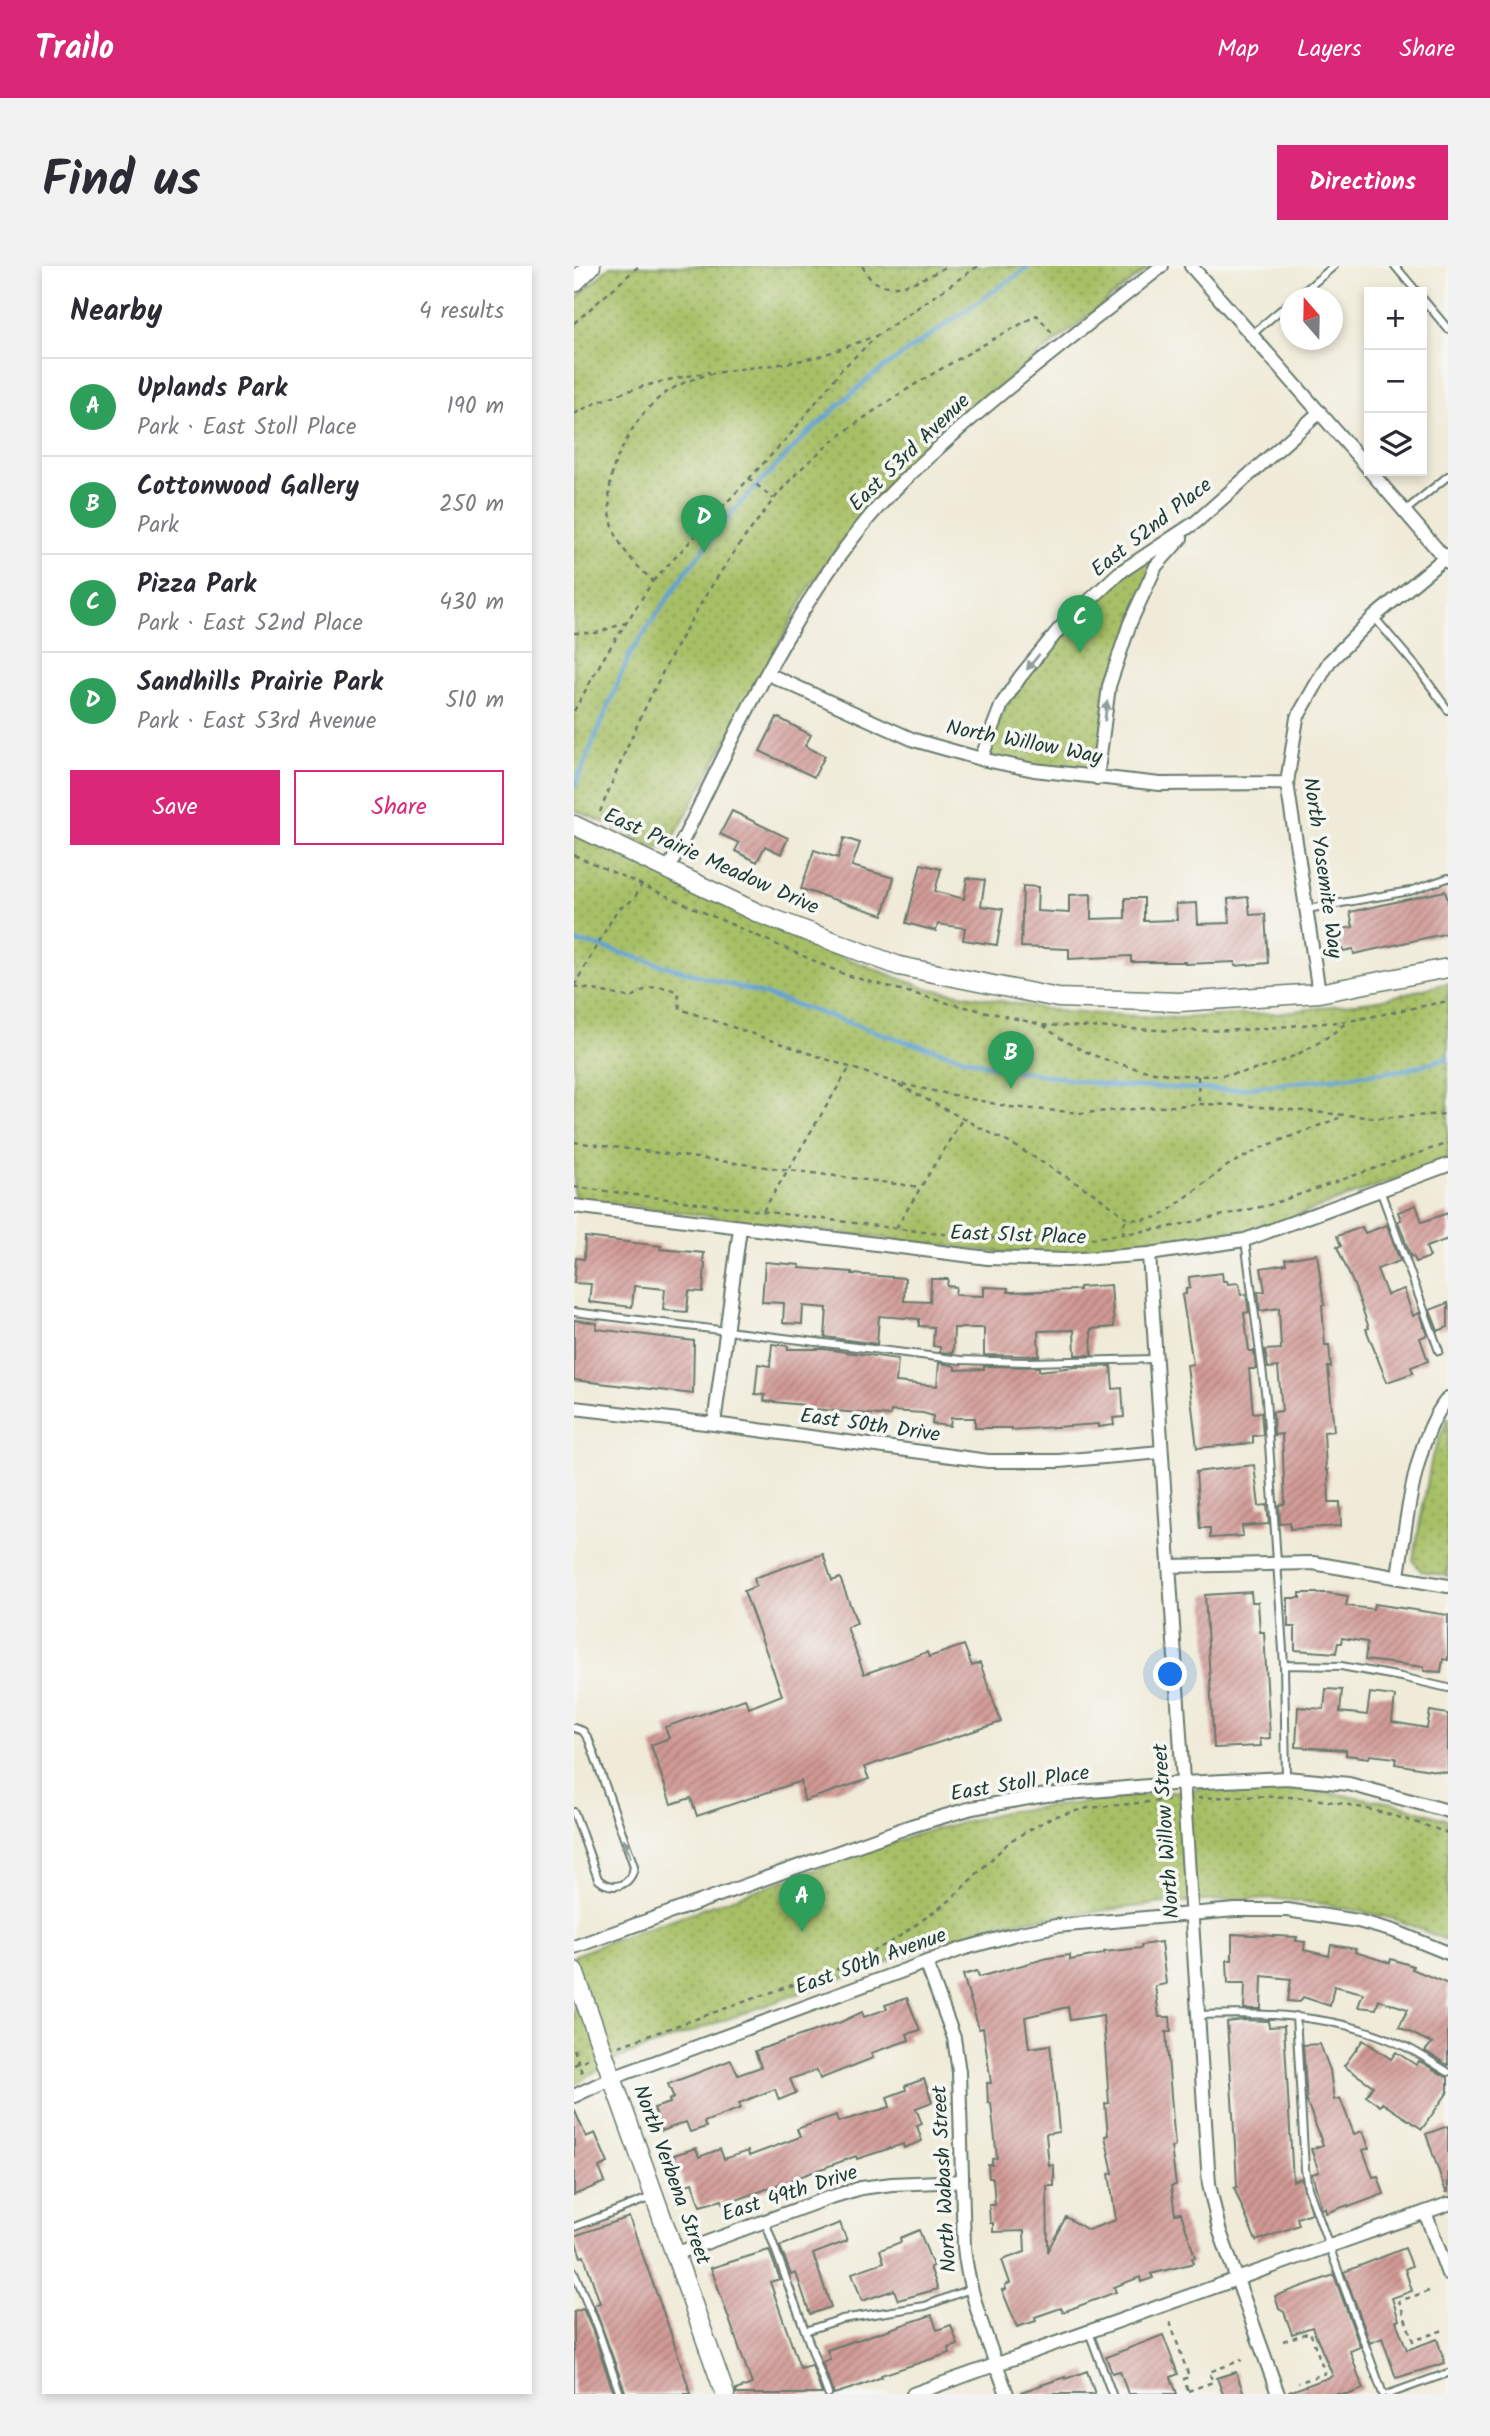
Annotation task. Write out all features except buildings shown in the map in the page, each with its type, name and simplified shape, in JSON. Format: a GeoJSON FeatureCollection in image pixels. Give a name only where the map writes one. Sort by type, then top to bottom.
{"type":"FeatureCollection","features":[{"type":"Feature","properties":{"kind":"street"},"geometry":{"type":"LineString","coordinates":[[574,284],[591,266]]}},
{"type":"Feature","properties":{"kind":"street","name":"East 53rd Avenue"},"geometry":{"type":"LineString","coordinates":[[668,870],[732,740],[810,598],[863,524],[920,464],[992,401],[1162,266]]}},
{"type":"Feature","properties":{"kind":"street"},"geometry":{"type":"LineString","coordinates":[[1191,266],[1364,463]]}},
{"type":"Feature","properties":{"kind":"street","name":"East 52nd Place"},"geometry":{"type":"LineString","coordinates":[[981,760],[1002,704],[1060,628],[1119,573],[1196,522],[1320,412]]}},
{"type":"Feature","properties":{"kind":"street"},"geometry":{"type":"LineString","coordinates":[[1375,476],[1447,558]]}},
{"type":"Feature","properties":{"kind":"street"},"geometry":{"type":"LineString","coordinates":[[1097,778],[1109,686],[1130,623],[1156,566],[1196,522]]}},
{"type":"Feature","properties":{"kind":"street","name":"North Yosemite Way"},"geometry":{"type":"LineString","coordinates":[[1320,993],[1287,783],[1297,718],[1329,662],[1374,617],[1447,558]]}},
{"type":"Feature","properties":{"kind":"street","name":"North Willow Way"},"geometry":{"type":"LineString","coordinates":[[768,674],[914,740],[981,760],[1097,778],[1160,784],[1287,783]]}},
{"type":"Feature","properties":{"kind":"street","name":"East Prairie Meadow Drive"},"geometry":{"type":"LineString","coordinates":[[574,825],[758,913],[899,966],[1058,998],[1180,1002],[1320,993],[1448,968]]}},
{"type":"Feature","properties":{"kind":"street","name":"East 51st Place"},"geometry":{"type":"LineString","coordinates":[[574,1206],[988,1258],[1068,1260],[1149,1254],[1245,1240],[1448,1165]]}},
{"type":"Feature","properties":{"kind":"street"},"geometry":{"type":"LineString","coordinates":[[715,1424],[740,1228]]}},
{"type":"Feature","properties":{"kind":"street","name":"North Willow Street"},"geometry":{"type":"LineString","coordinates":[[1149,1254],[1209,2184],[1217,2222],[1278,2394]]}},
{"type":"Feature","properties":{"kind":"street"},"geometry":{"type":"LineString","coordinates":[[1398,1576],[1418,1466],[1430,1427],[1448,1398]]}},
{"type":"Feature","properties":{"kind":"street","name":"East 50th Drive"},"geometry":{"type":"LineString","coordinates":[[574,1408],[988,1461],[1059,1461],[1161,1452]]}},
{"type":"Feature","properties":{"kind":"street"},"geometry":{"type":"LineString","coordinates":[[1169,1566],[1313,1563],[1448,1587]]}},
{"type":"Feature","properties":{"kind":"street","name":"East Stoll Place"},"geometry":{"type":"LineString","coordinates":[[574,1947],[911,1826],[972,1808],[1046,1795],[1183,1783],[1286,1778],[1349,1784],[1448,1811]]}},
{"type":"Feature","properties":{"kind":"street","name":"East 50th Avenue"},"geometry":{"type":"LineString","coordinates":[[574,2096],[612,2078],[926,1962],[993,1940],[1044,1928],[1260,1910],[1321,1914],[1394,1931],[1448,1953]]}},
{"type":"Feature","properties":{"kind":"street","name":"North Wabash Street"},"geometry":{"type":"LineString","coordinates":[[926,1962],[949,2022],[957,2056],[964,2247],[970,2289],[1007,2394]]}},
{"type":"Feature","properties":{"kind":"street","name":"North Verbena Street"},"geometry":{"type":"LineString","coordinates":[[574,1971],[724,2394]]}},
{"type":"Feature","properties":{"kind":"street","name":"East 49th Drive"},"geometry":{"type":"LineString","coordinates":[[675,2254],[861,2189],[892,2184],[962,2181]]}},
{"type":"Feature","properties":{"kind":"street"},"geometry":{"type":"LineString","coordinates":[[914,2394],[1448,2204]]}},
{"type":"Feature","properties":{"kind":"street"},"geometry":{"type":"LineString","coordinates":[[1426,2211],[1448,2274]]}},
{"type":"Feature","properties":{"kind":"lane"},"geometry":{"type":"LineString","coordinates":[[1309,287],[1334,266]]}},
{"type":"Feature","properties":{"kind":"lane"},"geometry":{"type":"LineString","coordinates":[[1395,266],[1413,287]]}},
{"type":"Feature","properties":{"kind":"lane"},"geometry":{"type":"LineString","coordinates":[[1427,304],[1448,328]]}},
{"type":"Feature","properties":{"kind":"lane"},"geometry":{"type":"LineString","coordinates":[[1251,335],[1280,310]]}},
{"type":"Feature","properties":{"kind":"lane"},"geometry":{"type":"LineString","coordinates":[[1405,511],[1448,476]]}},
{"type":"Feature","properties":{"kind":"lane"},"geometry":{"type":"LineString","coordinates":[[1374,617],[1419,670],[1448,710]]}},
{"type":"Feature","properties":{"kind":"lane"},"geometry":{"type":"LineString","coordinates":[[1307,909],[1410,891],[1448,878]]}},
{"type":"Feature","properties":{"kind":"lane"},"geometry":{"type":"LineString","coordinates":[[1380,1190],[1439,1351]]}},
{"type":"Feature","properties":{"kind":"lane"},"geometry":{"type":"LineString","coordinates":[[1245,1240],[1266,1399],[1284,1665],[1286,1778]]}},
{"type":"Feature","properties":{"kind":"lane"},"geometry":{"type":"LineString","coordinates":[[574,1312],[961,1360],[1029,1362],[1155,1359]]}},
{"type":"Feature","properties":{"kind":"lane"},"geometry":{"type":"LineString","coordinates":[[1284,1665],[1341,1666],[1448,1688]]}},
{"type":"Feature","properties":{"kind":"lane"},"geometry":{"type":"LineString","coordinates":[[574,1728],[583,1731],[589,1740],[634,1866],[627,1881],[616,1888],[605,1886],[598,1879],[574,1812]]}},
{"type":"Feature","properties":{"kind":"lane"},"geometry":{"type":"LineString","coordinates":[[1198,2015],[1240,2013],[1296,2016],[1352,2027],[1395,2043],[1448,2073]]}},
{"type":"Feature","properties":{"kind":"lane"},"geometry":{"type":"LineString","coordinates":[[1296,2016],[1308,2188],[1383,2394]]}},
{"type":"Feature","properties":{"kind":"lane"},"geometry":{"type":"LineString","coordinates":[[574,2227],[654,2196]]}},
{"type":"Feature","properties":{"kind":"lane"},"geometry":{"type":"LineString","coordinates":[[765,2221],[828,2394]]}},
{"type":"Feature","properties":{"kind":"lane"},"geometry":{"type":"LineString","coordinates":[[574,2272],[597,2326],[620,2394]]}},
{"type":"Feature","properties":{"kind":"lane"},"geometry":{"type":"LineString","coordinates":[[805,2331],[842,2319],[925,2306],[970,2289]]}},
{"type":"Feature","properties":{"kind":"lane"},"geometry":{"type":"LineString","coordinates":[[1089,2332],[1112,2394]]}},
{"type":"Feature","properties":{"kind":"lane"},"geometry":{"type":"LineString","coordinates":[[1389,2394],[1448,2373]]}},
{"type":"Feature","properties":{"kind":"path"},"geometry":{"type":"LineString","coordinates":[[574,323],[639,266]]}},
{"type":"Feature","properties":{"kind":"path"},"geometry":{"type":"LineString","coordinates":[[862,266],[873,280],[895,287],[923,279],[947,266]]}},
{"type":"Feature","properties":{"kind":"path"},"geometry":{"type":"LineString","coordinates":[[574,711],[603,659],[653,581],[790,435],[842,369],[878,335],[978,266]]}},
{"type":"Feature","properties":{"kind":"path"},"geometry":{"type":"LineString","coordinates":[[600,813],[627,746],[686,627],[729,559],[773,499],[814,457],[870,415],[954,361],[1037,315],[1053,334]]}},
{"type":"Feature","properties":{"kind":"path"},"geometry":{"type":"LineString","coordinates":[[574,414],[635,388],[677,377],[807,359],[878,335]]}},
{"type":"Feature","properties":{"kind":"path"},"geometry":{"type":"LineString","coordinates":[[653,581],[629,558],[614,532],[608,499],[613,465],[636,423],[660,396],[690,380],[720,371]]}},
{"type":"Feature","properties":{"kind":"path"},"geometry":{"type":"LineString","coordinates":[[749,478],[773,499]]}},
{"type":"Feature","properties":{"kind":"path"},"geometry":{"type":"LineString","coordinates":[[574,633],[596,633],[626,623]]}},
{"type":"Feature","properties":{"kind":"path"},"geometry":{"type":"LineString","coordinates":[[574,855],[846,975],[948,1003],[1044,1025],[1179,1031],[1242,1030],[1349,1021],[1448,1001]]}},
{"type":"Feature","properties":{"kind":"path"},"geometry":{"type":"LineString","coordinates":[[641,885],[634,899],[617,910],[574,986],[632,998],[649,988],[670,988],[678,993],[680,1009],[895,1083],[963,1118],[1096,1195],[1127,1218],[1139,1220],[1160,1217],[1227,1166],[1263,1147],[1342,1116]]}},
{"type":"Feature","properties":{"kind":"path"},"geometry":{"type":"LineString","coordinates":[[1044,1025],[1056,1035],[1106,1059],[1158,1072],[1198,1075],[1227,1074],[1268,1066],[1328,1038],[1349,1021]]}},
{"type":"Feature","properties":{"kind":"path"},"geometry":{"type":"LineString","coordinates":[[763,1211],[850,1067]]}},
{"type":"Feature","properties":{"kind":"path"},"geometry":{"type":"LineString","coordinates":[[1198,1075],[1199,1104]]}},
{"type":"Feature","properties":{"kind":"path"},"geometry":{"type":"LineString","coordinates":[[895,1083],[1010,1107],[1083,1113],[1199,1104],[1251,1106],[1342,1116],[1402,1118],[1448,1115]]}},
{"type":"Feature","properties":{"kind":"path"},"geometry":{"type":"LineString","coordinates":[[896,1228],[963,1118]]}},
{"type":"Feature","properties":{"kind":"path"},"geometry":{"type":"LineString","coordinates":[[574,1142],[920,1187]]}},
{"type":"Feature","properties":{"kind":"path"},"geometry":{"type":"LineString","coordinates":[[574,1187],[896,1228],[1013,1240],[1087,1239],[1165,1228],[1269,1205],[1448,1143]]}},
{"type":"Feature","properties":{"kind":"path"},"geometry":{"type":"LineString","coordinates":[[1160,1217],[1165,1228]]}},
{"type":"Feature","properties":{"kind":"path"},"geometry":{"type":"LineString","coordinates":[[1123,1235],[1127,1218]]}},
{"type":"Feature","properties":{"kind":"path"},"geometry":{"type":"LineString","coordinates":[[574,2065],[603,2052],[843,1967],[897,1938],[949,1900],[1010,1841],[1052,1817],[1087,1808],[1185,1799],[1292,1797],[1363,1808],[1448,1833]]}},
{"type":"Feature","properties":{"kind":"path"},"geometry":{"type":"LineString","coordinates":[[574,2049],[587,2089]]}},
{"type":"Feature","properties":{"kind":"path"},"geometry":{"type":"LineString","coordinates":[[1429,2291],[1399,2301],[1413,2341],[1443,2330]]}},
{"type":"Feature","properties":{"kind":"path"},"geometry":{"type":"LineString","coordinates":[[1170,2322],[1189,2377],[1184,2379],[1189,2392],[1213,2382],[1209,2372],[1242,2360]]}},
{"type":"Feature","properties":{"kind":"path"},"geometry":{"type":"LineString","coordinates":[[1283,2341],[1310,2332],[1325,2373],[1298,2382]]}},
{"type":"Feature","properties":{"kind":"green space"},"geometry":{"type":"Polygon","coordinates":[[[610,266],[1151,266],[982,400],[914,460],[860,517],[809,588],[672,841],[662,848],[648,846],[625,831],[574,810],[574,301],[610,266]]]}},
{"type":"Feature","properties":{"kind":"green space"},"geometry":{"type":"Polygon","coordinates":[[[1196,522],[1156,566],[1109,686],[1097,778],[981,759],[1020,677],[1119,573],[1196,522]]]}},
{"type":"Feature","properties":{"kind":"green space"},"geometry":{"type":"Polygon","coordinates":[[[574,836],[610,850],[798,940],[925,988],[1064,1012],[1175,1018],[1277,1013],[1379,1000],[1448,983],[1448,1159],[1240,1237],[1152,1249],[1078,1255],[1006,1253],[574,1198],[574,836]]]}},
{"type":"Feature","properties":{"kind":"green space"},"geometry":{"type":"Polygon","coordinates":[[[1448,1417],[1448,1576],[1421,1571],[1413,1560],[1432,1457],[1448,1417]]]}},
{"type":"Feature","properties":{"kind":"green space"},"geometry":{"type":"Polygon","coordinates":[[[1286,1786],[1394,1803],[1448,1820],[1448,1941],[1395,1919],[1325,1904],[1271,1898],[1164,1903],[994,1924],[621,2057],[574,2084],[574,1956],[604,1943],[920,1833],[1003,1812],[1204,1788],[1286,1786]]]}},
{"type":"Feature","properties":{"kind":"waterway"},"geometry":{"type":"LineString","coordinates":[[574,788],[630,654],[685,573],[736,508],[804,437],[869,378],[1030,266]]}},
{"type":"Feature","properties":{"kind":"waterway"},"geometry":{"type":"LineString","coordinates":[[574,942],[594,945],[769,996],[898,1039],[996,1067],[1112,1086],[1226,1090],[1404,1070],[1448,1058]]}},
{"type":"Feature","properties":{"kind":"place","name":"Sandhills Prairie Park"},"geometry":{"type":"Point","coordinates":[704,553]}},
{"type":"Feature","properties":{"kind":"place","name":"Pizza Park"},"geometry":{"type":"Point","coordinates":[1080,653]}},
{"type":"Feature","properties":{"kind":"place","name":"Cottonwood Gallery"},"geometry":{"type":"Point","coordinates":[1011,1089]}},
{"type":"Feature","properties":{"kind":"place","name":"Uplands Park"},"geometry":{"type":"Point","coordinates":[802,1932]}}]}
